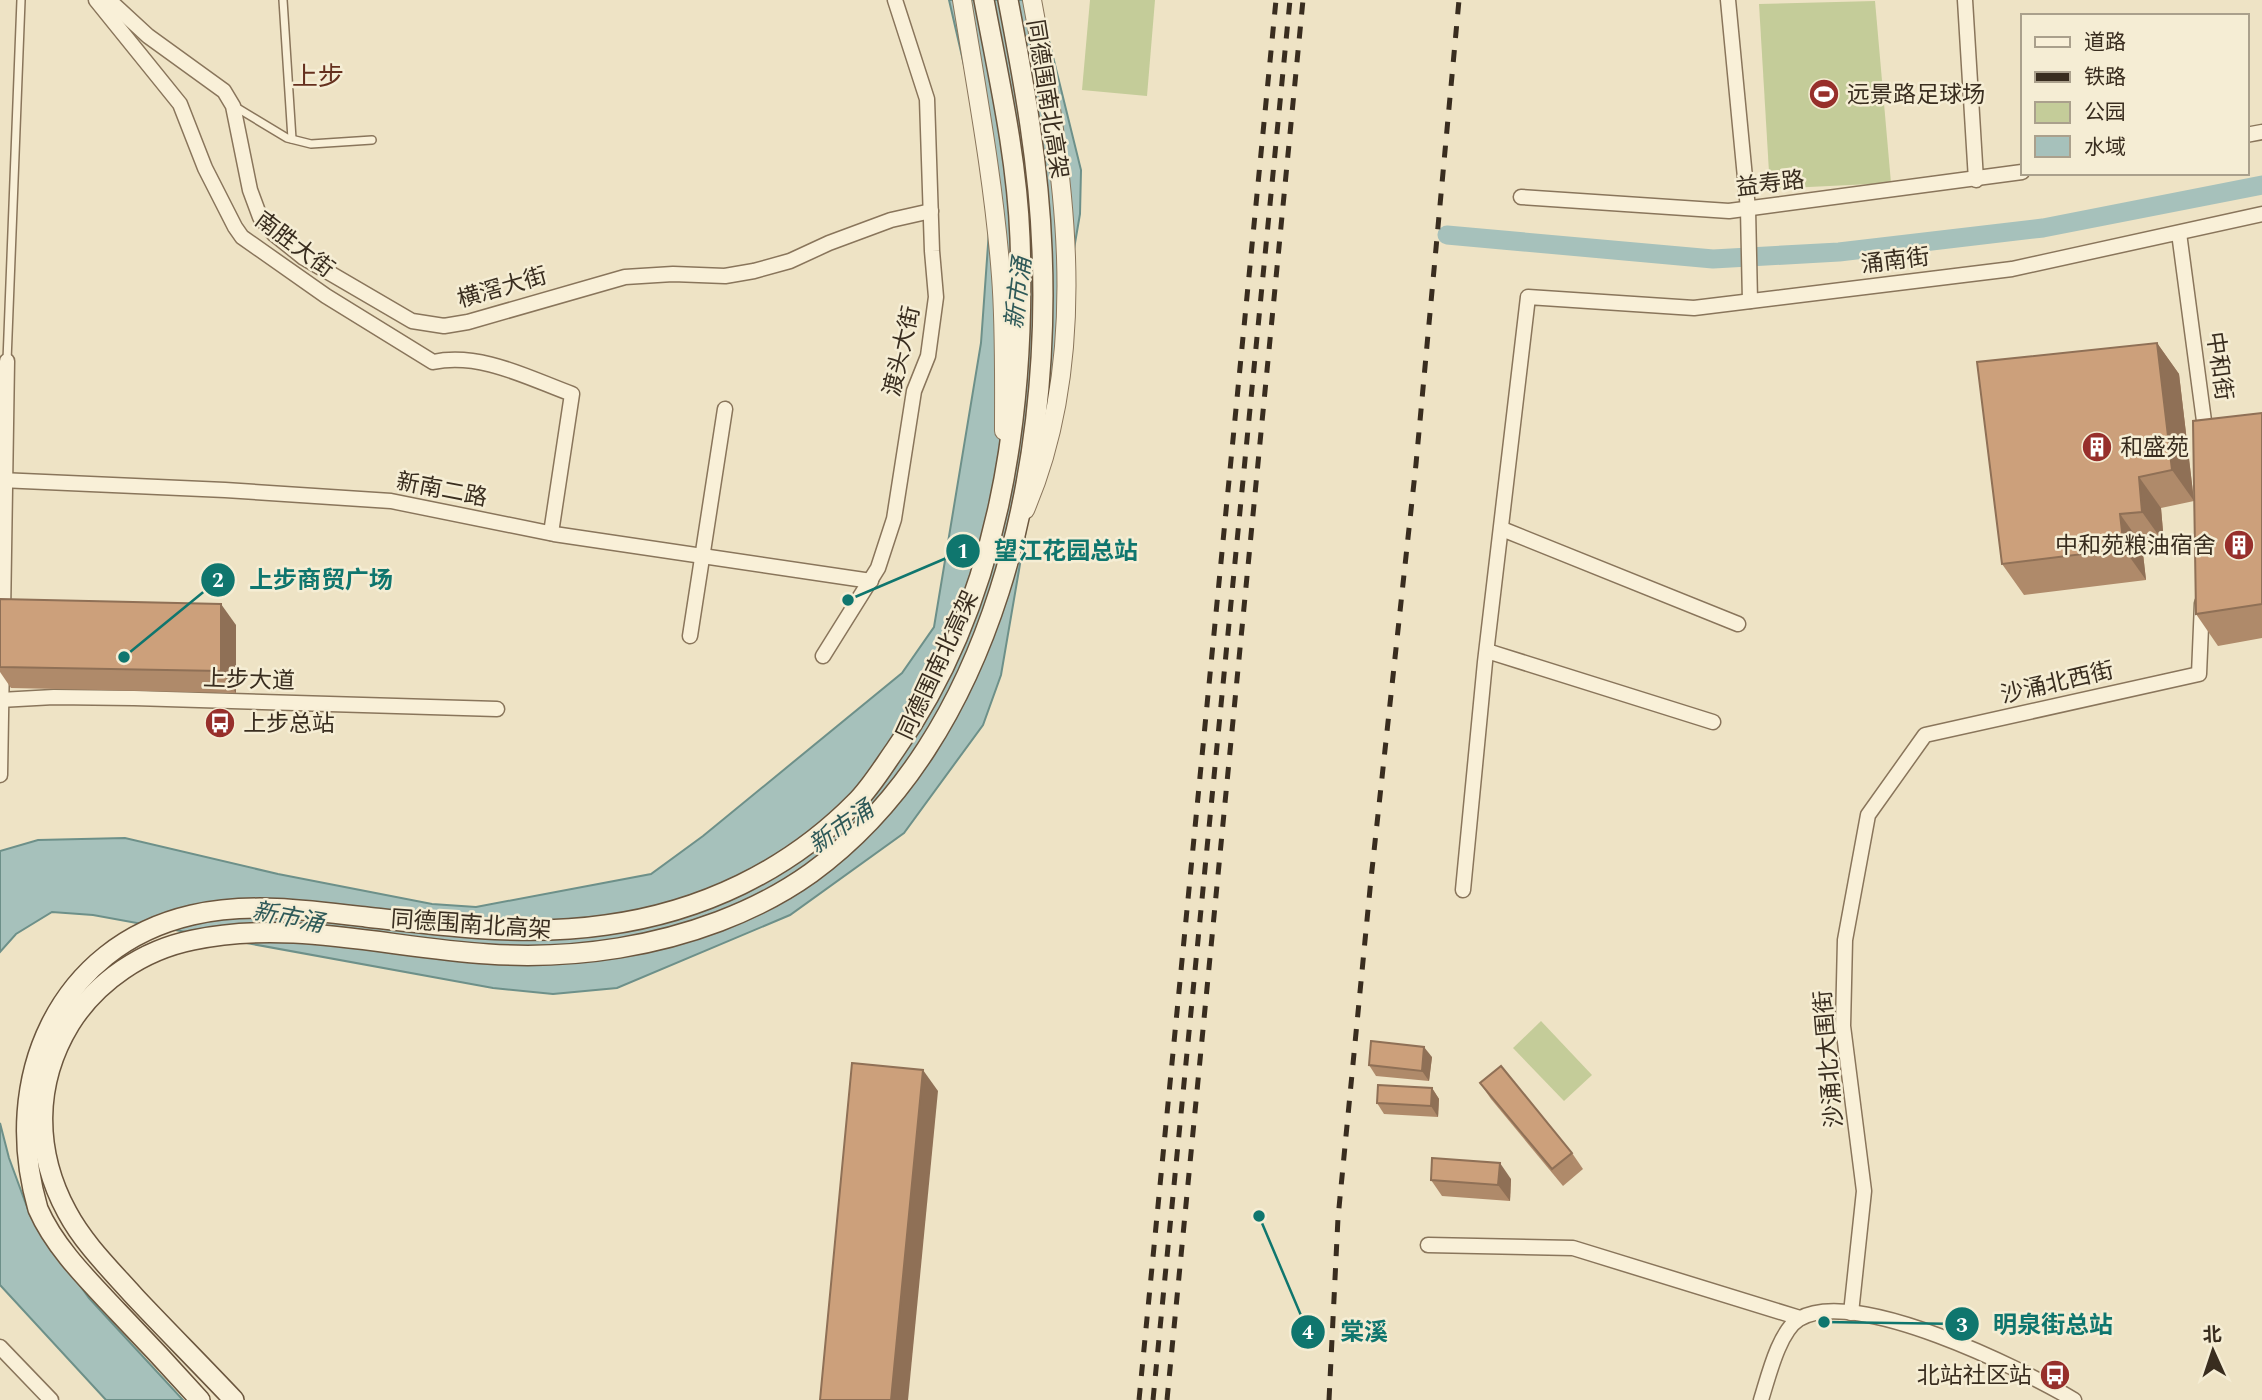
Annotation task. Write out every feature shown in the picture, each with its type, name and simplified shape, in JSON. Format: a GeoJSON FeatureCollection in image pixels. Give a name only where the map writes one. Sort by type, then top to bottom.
{"type":"FeatureCollection","features":[{"type":"Feature","properties":{"kind":"main road","name":"同德围南北高架"},"geometry":{"type":"LineString","coordinates":[[200,1400],[63,1249],[39,1212],[19,1147],[17,1118],[19,1089],[38,1029],[58,998],[107,951],[139,932],[190,916],[224,910],[267,908],[493,930],[567,930],[637,920],[692,907],[778,866],[822,834],[860,799],[929,696],[959,633],[975,592],[1005,475],[1012,430],[1019,356],[1020,237],[1007,122],[984,0]]}},
{"type":"Feature","properties":{"kind":"main road","name":"同德围南北高架"},"geometry":{"type":"LineString","coordinates":[[234,1400],[104,1262],[66,1210],[45,1154],[41,1108],[52,1059],[65,1033],[92,996],[132,964],[186,941],[217,935],[328,935],[488,954],[576,954],[662,940],[738,914],[808,875],[848,842],[894,794],[922,758],[942,723],[983,637],[1013,539],[1026,484],[1036,422],[1042,316],[1042,255],[1034,150],[1008,0]]}},
{"type":"Feature","properties":{"kind":"street","name":"南胜大街"},"geometry":{"type":"LineString","coordinates":[[96,0],[180,104],[205,167],[242,237],[326,296],[433,362],[456,358],[486,363],[572,394],[551,533]]}},
{"type":"Feature","properties":{"kind":"street"},"geometry":{"type":"LineString","coordinates":[[109,0],[148,36],[224,91],[233,106]]}},
{"type":"Feature","properties":{"kind":"street","name":"渡头大街"},"geometry":{"type":"LineString","coordinates":[[823,656],[878,568],[894,519],[914,391],[928,356],[936,298],[927,99],[895,0]]}},
{"type":"Feature","properties":{"kind":"street"},"geometry":{"type":"LineString","coordinates":[[961,0],[988,151],[1001,277],[1005,475]]}},
{"type":"Feature","properties":{"kind":"street"},"geometry":{"type":"LineString","coordinates":[[1013,539],[1039,478],[1049,443],[1063,362],[1065,328],[1065,253],[1060,198],[1046,77],[1032,0]]}},
{"type":"Feature","properties":{"kind":"street"},"geometry":{"type":"LineString","coordinates":[[1728,0],[1748,209],[1750,301]]}},
{"type":"Feature","properties":{"kind":"street"},"geometry":{"type":"LineString","coordinates":[[1965,0],[1976,180]]}},
{"type":"Feature","properties":{"kind":"street","name":"横滘大街"},"geometry":{"type":"LineString","coordinates":[[233,106],[250,190],[260,217],[274,234],[304,258],[412,321],[427,325],[444,326],[468,322],[625,277],[673,274],[725,276],[754,271],[790,261],[891,220],[931,211]]}},
{"type":"Feature","properties":{"kind":"street","name":"益寿路"},"geometry":{"type":"LineString","coordinates":[[1521,197],[1729,211],[2021,173]]}},
{"type":"Feature","properties":{"kind":"street","name":"涌南街"},"geometry":{"type":"LineString","coordinates":[[1502,529],[1528,297],[1694,308],[2012,269],[2262,215]]}},
{"type":"Feature","properties":{"kind":"street","name":"中和街"},"geometry":{"type":"LineString","coordinates":[[2179,233],[2208,454]]}},
{"type":"Feature","properties":{"kind":"street"},"geometry":{"type":"LineString","coordinates":[[0,775],[7,361]]}},
{"type":"Feature","properties":{"kind":"street"},"geometry":{"type":"LineString","coordinates":[[690,636],[725,410]]}},
{"type":"Feature","properties":{"kind":"street","name":"新南二路"},"geometry":{"type":"LineString","coordinates":[[3,480],[391,501],[551,533],[871,581]]}},
{"type":"Feature","properties":{"kind":"street"},"geometry":{"type":"LineString","coordinates":[[1463,890],[1502,529],[1738,624]]}},
{"type":"Feature","properties":{"kind":"street","name":"沙涌北西街"},"geometry":{"type":"LineString","coordinates":[[1925,735],[2199,674],[2203,592]]}},
{"type":"Feature","properties":{"kind":"street"},"geometry":{"type":"LineString","coordinates":[[1487,651],[1713,722]]}},
{"type":"Feature","properties":{"kind":"street","name":"上步大道"},"geometry":{"type":"LineString","coordinates":[[1,700],[54,697],[134,698],[497,709]]}},
{"type":"Feature","properties":{"kind":"street","name":"沙涌北大围街"},"geometry":{"type":"LineString","coordinates":[[1852,1313],[1864,1191],[1843,1026],[1844,940],[1868,815],[1925,735]]}},
{"type":"Feature","properties":{"kind":"street"},"geometry":{"type":"LineString","coordinates":[[1428,1245],[1573,1248],[1800,1318],[1821,1313],[1873,1316],[1962,1345],[2020,1370],[2074,1400]]}},
{"type":"Feature","properties":{"kind":"street"},"geometry":{"type":"LineString","coordinates":[[1761,1400],[1784,1335],[1800,1318]]}},
{"type":"Feature","properties":{"kind":"street"},"geometry":{"type":"LineString","coordinates":[[0,1347],[51,1400]]}},
{"type":"Feature","properties":{"kind":"lane"},"geometry":{"type":"LineString","coordinates":[[7,361],[21,0]]}},
{"type":"Feature","properties":{"kind":"lane"},"geometry":{"type":"LineString","coordinates":[[283,0],[292,139]]}},
{"type":"Feature","properties":{"kind":"lane"},"geometry":{"type":"LineString","coordinates":[[233,106],[292,139],[311,144],[372,140]]}},
{"type":"Feature","properties":{"kind":"green space"},"geometry":{"type":"Polygon","coordinates":[[[1090,0],[1155,0],[1147,96],[1082,90],[1090,0]]]}},
{"type":"Feature","properties":{"kind":"green space","name":"远景路足球场"},"geometry":{"type":"Polygon","coordinates":[[[1875,1],[1891,183],[1770,189],[1759,4],[1875,1]]]}},
{"type":"Feature","properties":{"kind":"green space"},"geometry":{"type":"Polygon","coordinates":[[[1541,1021],[1592,1075],[1564,1101],[1513,1048],[1541,1021]]]}},
{"type":"Feature","properties":{"kind":"water","name":"新市涌"},"geometry":{"type":"Polygon","coordinates":[[[949,0],[1039,0],[1081,170],[1080,214],[1001,675],[983,725],[904,833],[790,915],[617,988],[553,994],[493,988],[93,915],[52,912],[16,934],[0,952],[0,851],[38,840],[125,838],[278,874],[432,904],[476,907],[651,874],[703,836],[902,673],[934,627],[981,343],[991,203],[973,104],[949,0]]]}},
{"type":"Feature","properties":{"kind":"water"},"geometry":{"type":"Polygon","coordinates":[[[0,1123],[9,1158],[30,1215],[89,1298],[183,1400],[106,1400],[0,1285],[0,1123]]]}},
{"type":"Feature","properties":{"kind":"building","name":"和盛苑"},"geometry":{"type":"Polygon","coordinates":[[[2157,343],[2172,470],[2139,477],[2142,512],[2120,514],[2124,549],[2002,564],[1977,362],[2157,343]]]}},
{"type":"Feature","properties":{"kind":"building"},"geometry":{"type":"Polygon","coordinates":[[[2262,413],[2262,604],[2196,614],[2193,421],[2262,413]]]}},
{"type":"Feature","properties":{"kind":"building"},"geometry":{"type":"Polygon","coordinates":[[[0,599],[221,604],[221,671],[0,667],[0,599]]]}},
{"type":"Feature","properties":{"kind":"building"},"geometry":{"type":"Polygon","coordinates":[[[1371,1041],[1424,1047],[1422,1071],[1369,1065],[1371,1041]]]}},
{"type":"Feature","properties":{"kind":"building"},"geometry":{"type":"Polygon","coordinates":[[[852,1063],[923,1070],[891,1400],[820,1400],[852,1063]]]}},
{"type":"Feature","properties":{"kind":"building"},"geometry":{"type":"Polygon","coordinates":[[[1501,1066],[1572,1153],[1552,1169],[1480,1083],[1501,1066]]]}},
{"type":"Feature","properties":{"kind":"building"},"geometry":{"type":"Polygon","coordinates":[[[1378,1085],[1432,1088],[1431,1106],[1377,1103],[1378,1085]]]}},
{"type":"Feature","properties":{"kind":"building"},"geometry":{"type":"Polygon","coordinates":[[[1432,1158],[1500,1163],[1498,1185],[1431,1180],[1432,1158]]]}},
{"type":"Feature","properties":{"kind":"waterway"},"geometry":{"type":"LineString","coordinates":[[1447,235],[1713,259],[1839,252],[2043,228],[2262,185]]}},
{"type":"Feature","properties":{"kind":"railway"},"geometry":{"type":"LineString","coordinates":[[1139,1400],[1276,0]]}},
{"type":"Feature","properties":{"kind":"railway"},"geometry":{"type":"LineString","coordinates":[[1153,1400],[1290,0]]}},
{"type":"Feature","properties":{"kind":"railway"},"geometry":{"type":"LineString","coordinates":[[1167,1400],[1303,0]]}},
{"type":"Feature","properties":{"kind":"railway"},"geometry":{"type":"LineString","coordinates":[[1329,1400],[1338,1218],[1416,464],[1459,0]]}},
{"type":"Feature","properties":{"kind":"place","name":"远景路足球场"},"geometry":{"type":"Point","coordinates":[1824,94]}},
{"type":"Feature","properties":{"kind":"place","name":"和盛苑"},"geometry":{"type":"Point","coordinates":[2097,447]}},
{"type":"Feature","properties":{"kind":"place","name":"中和苑粮油宿舍"},"geometry":{"type":"Point","coordinates":[2239,545]}},
{"type":"Feature","properties":{"kind":"place","name":"望江花园总站"},"geometry":{"type":"Point","coordinates":[848,600]}},
{"type":"Feature","properties":{"kind":"place","name":"上步商贸广场"},"geometry":{"type":"Point","coordinates":[124,657]}},
{"type":"Feature","properties":{"kind":"place","name":"上步总站"},"geometry":{"type":"Point","coordinates":[220,723]}},
{"type":"Feature","properties":{"kind":"place","name":"棠溪"},"geometry":{"type":"Point","coordinates":[1259,1216]}},
{"type":"Feature","properties":{"kind":"place","name":"明泉街总站"},"geometry":{"type":"Point","coordinates":[1824,1322]}},
{"type":"Feature","properties":{"kind":"place","name":"北站社区站"},"geometry":{"type":"Point","coordinates":[2055,1375]}},
{"type":"Feature","properties":{"kind":"district","name":"上步"},"geometry":{"type":"Point","coordinates":[318,76]}}]}
